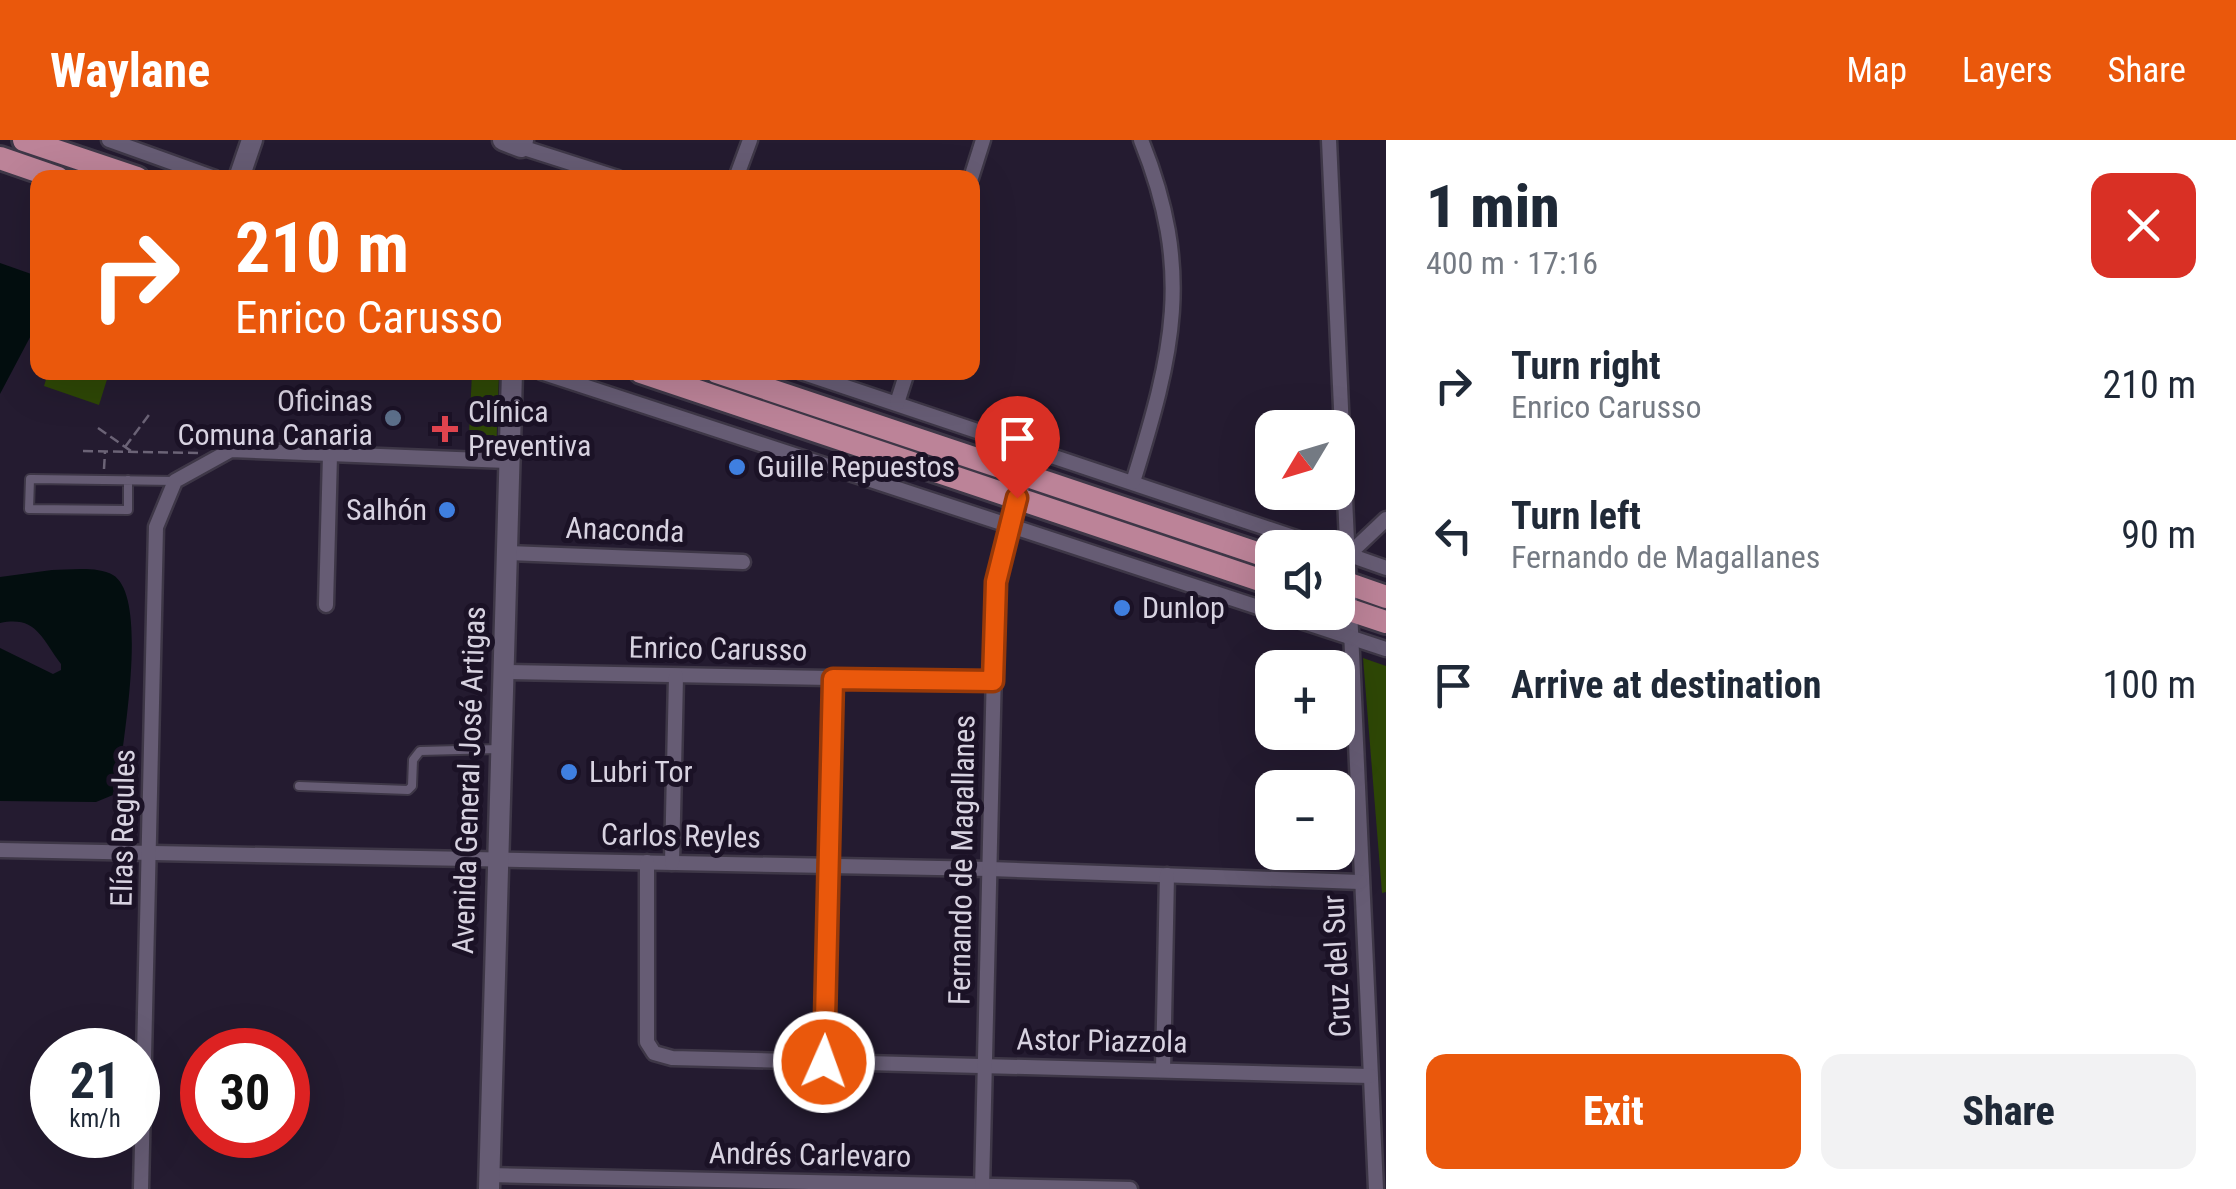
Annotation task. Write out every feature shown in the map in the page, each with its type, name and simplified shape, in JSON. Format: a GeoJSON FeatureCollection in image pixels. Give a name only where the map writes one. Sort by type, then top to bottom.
{"type":"FeatureCollection","features":[{"type":"Feature","properties":{"kind":"main road"},"geometry":{"type":"LineString","coordinates":[[24,140],[113,170]]}},
{"type":"Feature","properties":{"kind":"main road"},"geometry":{"type":"LineString","coordinates":[[0,158],[35,170]]}},
{"type":"Feature","properties":{"kind":"main road"},"geometry":{"type":"LineString","coordinates":[[664,380],[922,466],[1021,487],[1255,553]]}},
{"type":"Feature","properties":{"kind":"main road"},"geometry":{"type":"LineString","coordinates":[[738,380],[1255,577]]}},
{"type":"Feature","properties":{"kind":"main road"},"geometry":{"type":"LineString","coordinates":[[1355,586],[1386,597]]}},
{"type":"Feature","properties":{"kind":"main road"},"geometry":{"type":"LineString","coordinates":[[1355,612],[1386,622]]}},
{"type":"Feature","properties":{"kind":"street"},"geometry":{"type":"LineString","coordinates":[[109,140],[192,170]]}},
{"type":"Feature","properties":{"kind":"street"},"geometry":{"type":"LineString","coordinates":[[241,170],[252,140]]}},
{"type":"Feature","properties":{"kind":"street"},"geometry":{"type":"LineString","coordinates":[[739,170],[750,140]]}},
{"type":"Feature","properties":{"kind":"street"},"geometry":{"type":"LineString","coordinates":[[974,170],[983,140]]}},
{"type":"Feature","properties":{"kind":"street"},"geometry":{"type":"LineString","coordinates":[[1132,482],[1163,385],[1176,300],[1170,246],[1154,170],[1141,140]]}},
{"type":"Feature","properties":{"kind":"street","name":"Cruz del Sur"},"geometry":{"type":"LineString","coordinates":[[1329,140],[1342,530]]}},
{"type":"Feature","properties":{"kind":"street"},"geometry":{"type":"LineString","coordinates":[[515,142],[595,170]]}},
{"type":"Feature","properties":{"kind":"street","name":"Avenida General José Artigas"},"geometry":{"type":"LineString","coordinates":[[489,1182],[511,380]]}},
{"type":"Feature","properties":{"kind":"street"},"geometry":{"type":"LineString","coordinates":[[566,380],[1386,649]]}},
{"type":"Feature","properties":{"kind":"street"},"geometry":{"type":"LineString","coordinates":[[826,380],[1273,530]]}},
{"type":"Feature","properties":{"kind":"street"},"geometry":{"type":"LineString","coordinates":[[896,403],[904,380]]}},
{"type":"Feature","properties":{"kind":"street"},"geometry":{"type":"LineString","coordinates":[[178,478],[231,450],[506,461]]}},
{"type":"Feature","properties":{"kind":"street"},"geometry":{"type":"LineString","coordinates":[[326,605],[330,455]]}},
{"type":"Feature","properties":{"kind":"street"},"geometry":{"type":"LineString","coordinates":[[922,466],[926,495]]}},
{"type":"Feature","properties":{"kind":"street","name":"Elías Regules"},"geometry":{"type":"LineString","coordinates":[[141,1189],[156,527],[178,478]]}},
{"type":"Feature","properties":{"kind":"street","name":"Fernando de Magallanes"},"geometry":{"type":"LineString","coordinates":[[982,1188],[996,582],[1008,524],[1021,487]]}},
{"type":"Feature","properties":{"kind":"street"},"geometry":{"type":"LineString","coordinates":[[1355,544],[1386,519]]}},
{"type":"Feature","properties":{"kind":"street","name":"Anaconda"},"geometry":{"type":"LineString","coordinates":[[505,553],[743,562]]}},
{"type":"Feature","properties":{"kind":"street"},"geometry":{"type":"LineString","coordinates":[[1355,557],[1386,568]]}},
{"type":"Feature","properties":{"kind":"street","name":"Cruz del Sur"},"geometry":{"type":"LineString","coordinates":[[1350,630],[1376,1189]]}},
{"type":"Feature","properties":{"kind":"street","name":"Enrico Carusso"},"geometry":{"type":"LineString","coordinates":[[502,672],[993,681]]}},
{"type":"Feature","properties":{"kind":"street"},"geometry":{"type":"LineString","coordinates":[[672,863],[676,676]]}},
{"type":"Feature","properties":{"kind":"street"},"geometry":{"type":"LineString","coordinates":[[824,1062],[833,679]]}},
{"type":"Feature","properties":{"kind":"street","name":"Carlos Reyles"},"geometry":{"type":"LineString","coordinates":[[0,850],[150,856],[990,869],[1360,882]]}},
{"type":"Feature","properties":{"kind":"street","name":"Astor Piazzola"},"geometry":{"type":"LineString","coordinates":[[647,862],[647,1042],[654,1053],[824,1062],[1370,1076]]}},
{"type":"Feature","properties":{"kind":"street"},"geometry":{"type":"LineString","coordinates":[[1163,1070],[1167,875]]}},
{"type":"Feature","properties":{"kind":"street","name":"Andrés Carlevaro"},"geometry":{"type":"LineString","coordinates":[[489,1182],[1130,1189]]}},
{"type":"Feature","properties":{"kind":"lane"},"geometry":{"type":"LineString","coordinates":[[128,480],[128,510],[29,508],[30,479],[178,478]]}},
{"type":"Feature","properties":{"kind":"lane"},"geometry":{"type":"LineString","coordinates":[[299,786],[408,790],[413,760],[420,751],[500,749]]}},
{"type":"Feature","properties":{"kind":"path"},"geometry":{"type":"LineString","coordinates":[[125,447],[150,412]]}},
{"type":"Feature","properties":{"kind":"path"},"geometry":{"type":"LineString","coordinates":[[98,428],[132,452]]}},
{"type":"Feature","properties":{"kind":"path"},"geometry":{"type":"LineString","coordinates":[[82,451],[205,453]]}},
{"type":"Feature","properties":{"kind":"path"},"geometry":{"type":"LineString","coordinates":[[103,480],[105,451]]}},
{"type":"Feature","properties":{"kind":"green space"},"geometry":{"type":"Polygon","coordinates":[[[46,380],[107,380],[99,405],[44,386],[46,380]]]}},
{"type":"Feature","properties":{"kind":"green space"},"geometry":{"type":"Polygon","coordinates":[[[472,380],[499,380],[496,455],[468,454],[472,380]]]}},
{"type":"Feature","properties":{"kind":"green space"},"geometry":{"type":"Polygon","coordinates":[[[1363,658],[1386,666],[1386,892],[1382,893],[1363,658]]]}},
{"type":"Feature","properties":{"kind":"shaded area"},"geometry":{"type":"Polygon","coordinates":[[[0,263],[30,274],[30,337],[0,394],[0,263]]]}},
{"type":"Feature","properties":{"kind":"shaded area"},"geometry":{"type":"Polygon","coordinates":[[[52,570],[107,572],[124,588],[132,639],[119,778],[113,795],[96,802],[0,801],[0,648],[53,674],[61,670],[61,664],[36,630],[22,623],[0,623],[0,577],[52,570]]]}},
{"type":"Feature","properties":{"kind":"place","name":"Oficinas Comuna Canaria"},"geometry":{"type":"Point","coordinates":[393,418]}},
{"type":"Feature","properties":{"kind":"place","name":"Clínica Preventiva"},"geometry":{"type":"Point","coordinates":[445,429]}},
{"type":"Feature","properties":{"kind":"place","name":"Guille Repuestos"},"geometry":{"type":"Point","coordinates":[737,467]}},
{"type":"Feature","properties":{"kind":"place","name":"Salhón"},"geometry":{"type":"Point","coordinates":[447,510]}},
{"type":"Feature","properties":{"kind":"place","name":"Dunlop"},"geometry":{"type":"Point","coordinates":[1122,608]}},
{"type":"Feature","properties":{"kind":"place","name":"Lubri Tor"},"geometry":{"type":"Point","coordinates":[569,772]}},
{"type":"Feature","properties":{"kind":"route"},"geometry":{"type":"LineString","coordinates":[[824,1062],[833,679],[993,681],[996,582],[1017,498]]}}]}
